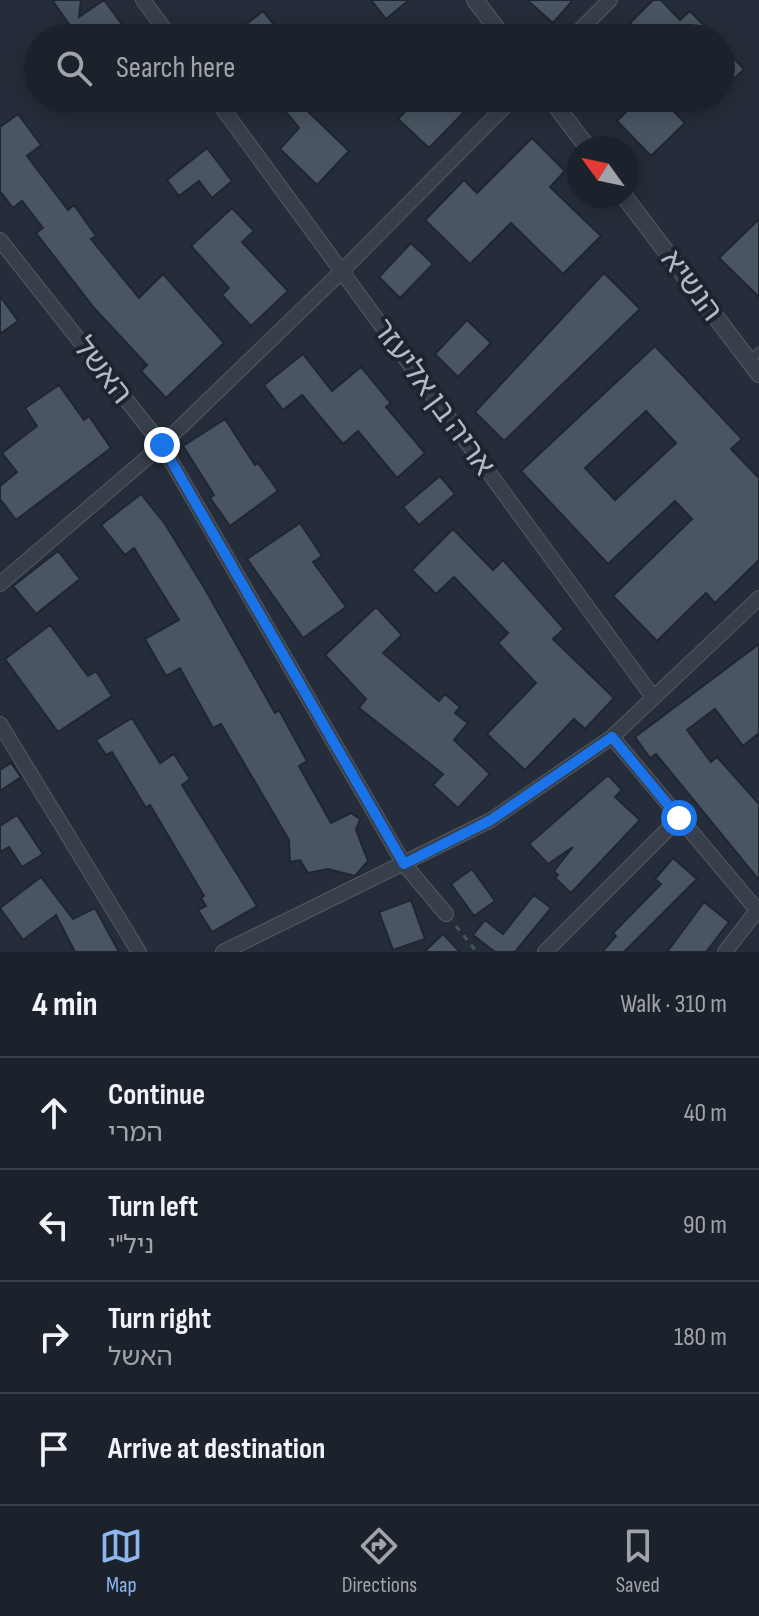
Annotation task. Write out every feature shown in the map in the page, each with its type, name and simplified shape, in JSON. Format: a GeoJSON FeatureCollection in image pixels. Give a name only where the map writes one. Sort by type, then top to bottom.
{"type":"FeatureCollection","features":[{"type":"Feature","properties":{"kind":"street"},"geometry":{"type":"LineString","coordinates":[[143,0],[161,24]]}},
{"type":"Feature","properties":{"kind":"street"},"geometry":{"type":"LineString","coordinates":[[475,0],[493,24]]}},
{"type":"Feature","properties":{"kind":"street"},"geometry":{"type":"LineString","coordinates":[[586,24],[610,0]]}},
{"type":"Feature","properties":{"kind":"street","name":"אריה בן אליעזר"},"geometry":{"type":"LineString","coordinates":[[225,112],[653,697]]}},
{"type":"Feature","properties":{"kind":"street"},"geometry":{"type":"LineString","coordinates":[[0,584],[162,445],[342,271],[499,112]]}},
{"type":"Feature","properties":{"kind":"street"},"geometry":{"type":"LineString","coordinates":[[561,112],[579,136]]}},
{"type":"Feature","properties":{"kind":"street","name":"הנשיא"},"geometry":{"type":"LineString","coordinates":[[634,208],[756,362]]}},
{"type":"Feature","properties":{"kind":"street","name":"האשל"},"geometry":{"type":"LineString","coordinates":[[0,240],[162,445],[404,864],[446,914]]}},
{"type":"Feature","properties":{"kind":"street"},"geometry":{"type":"LineString","coordinates":[[223,952],[491,820],[612,737],[759,598]]}},
{"type":"Feature","properties":{"kind":"street"},"geometry":{"type":"LineString","coordinates":[[0,724],[139,952]]}},
{"type":"Feature","properties":{"kind":"street"},"geometry":{"type":"LineString","coordinates":[[612,737],[758,909],[725,952]]}},
{"type":"Feature","properties":{"kind":"street"},"geometry":{"type":"LineString","coordinates":[[545,952],[679,818]]}},
{"type":"Feature","properties":{"kind":"path"},"geometry":{"type":"LineString","coordinates":[[446,914],[477,952]]}},
{"type":"Feature","properties":{"kind":"building"},"geometry":{"type":"Polygon","coordinates":[[[52,0],[81,0],[79,17],[104,0],[122,24],[69,24],[52,0]]]}},
{"type":"Feature","properties":{"kind":"building"},"geometry":{"type":"Polygon","coordinates":[[[371,0],[409,0],[386,19],[371,0]]]}},
{"type":"Feature","properties":{"kind":"building"},"geometry":{"type":"Polygon","coordinates":[[[527,0],[573,0],[553,23],[527,0]]]}},
{"type":"Feature","properties":{"kind":"building"},"geometry":{"type":"Polygon","coordinates":[[[653,0],[661,0],[680,20],[690,11],[703,24],[631,24],[653,0]]]}},
{"type":"Feature","properties":{"kind":"building"},"geometry":{"type":"Polygon","coordinates":[[[263,11],[274,24],[247,24],[263,11]]]}},
{"type":"Feature","properties":{"kind":"building"},"geometry":{"type":"Polygon","coordinates":[[[735,60],[744,69],[735,78],[735,60]]]}},
{"type":"Feature","properties":{"kind":"building"},"geometry":{"type":"Polygon","coordinates":[[[286,112],[309,112],[349,151],[317,185],[280,149],[299,128],[286,112]]]}},
{"type":"Feature","properties":{"kind":"building"},"geometry":{"type":"Polygon","coordinates":[[[405,112],[464,112],[429,148],[398,119],[405,112]]]}},
{"type":"Feature","properties":{"kind":"building"},"geometry":{"type":"Polygon","coordinates":[[[626,112],[674,112],[685,123],[651,156],[639,144],[639,136],[632,136],[617,121],[626,112]]]}},
{"type":"Feature","properties":{"kind":"building"},"geometry":{"type":"Polygon","coordinates":[[[18,114],[41,145],[27,156],[68,210],[74,205],[96,236],[91,239],[139,298],[163,274],[224,343],[166,398],[141,371],[147,365],[94,308],[36,233],[43,228],[22,201],[13,208],[0,191],[0,127],[18,114]]]}},
{"type":"Feature","properties":{"kind":"building"},"geometry":{"type":"Polygon","coordinates":[[[532,138],[565,171],[550,187],[567,203],[567,208],[572,208],[601,236],[563,274],[511,223],[470,264],[425,220],[464,180],[477,193],[532,138]]]}},
{"type":"Feature","properties":{"kind":"building"},"geometry":{"type":"Polygon","coordinates":[[[207,148],[232,181],[212,198],[199,181],[179,196],[167,180],[207,148]]]}},
{"type":"Feature","properties":{"kind":"building"},"geometry":{"type":"Polygon","coordinates":[[[232,208],[254,231],[242,242],[288,291],[251,326],[222,295],[229,288],[191,246],[232,208]]]}},
{"type":"Feature","properties":{"kind":"building"},"geometry":{"type":"Polygon","coordinates":[[[759,219],[759,297],[719,258],[759,219]]]}},
{"type":"Feature","properties":{"kind":"building"},"geometry":{"type":"Polygon","coordinates":[[[411,243],[433,264],[400,298],[379,277],[411,243]]]}},
{"type":"Feature","properties":{"kind":"building"},"geometry":{"type":"Polygon","coordinates":[[[604,273],[640,309],[504,441],[475,412],[604,273]]]}},
{"type":"Feature","properties":{"kind":"building"},"geometry":{"type":"Polygon","coordinates":[[[0,296],[18,321],[0,334],[0,296]]]}},
{"type":"Feature","properties":{"kind":"building"},"geometry":{"type":"Polygon","coordinates":[[[467,320],[491,343],[458,377],[435,354],[467,320]]]}},
{"type":"Feature","properties":{"kind":"building"},"geometry":{"type":"Polygon","coordinates":[[[655,346],[742,439],[731,449],[759,478],[759,560],[715,603],[706,593],[657,641],[613,596],[692,519],[675,501],[608,564],[521,471],[655,346]],[[646,411],[585,468],[615,500],[676,443],[646,411]]]}},
{"type":"Feature","properties":{"kind":"building"},"geometry":{"type":"Polygon","coordinates":[[[303,354],[332,391],[361,367],[391,403],[386,407],[425,453],[397,478],[358,431],[343,444],[302,395],[283,410],[264,385],[303,354]]]}},
{"type":"Feature","properties":{"kind":"building"},"geometry":{"type":"Polygon","coordinates":[[[59,385],[84,420],[89,416],[111,448],[16,520],[0,499],[0,486],[17,472],[2,453],[37,426],[25,408],[59,385]]]}},
{"type":"Feature","properties":{"kind":"building"},"geometry":{"type":"Polygon","coordinates":[[[225,419],[255,465],[258,463],[278,491],[230,526],[210,498],[214,495],[183,446],[225,419]]]}},
{"type":"Feature","properties":{"kind":"building"},"geometry":{"type":"Polygon","coordinates":[[[440,476],[455,494],[419,525],[403,507],[440,476]]]}},
{"type":"Feature","properties":{"kind":"building"},"geometry":{"type":"Polygon","coordinates":[[[141,494],[165,524],[205,589],[275,713],[279,710],[307,761],[299,766],[331,823],[351,813],[360,819],[356,830],[368,861],[355,876],[328,869],[308,873],[300,860],[290,862],[289,840],[221,724],[213,728],[180,668],[166,676],[145,639],[179,620],[134,548],[125,555],[101,525],[141,494]]]}},
{"type":"Feature","properties":{"kind":"building"},"geometry":{"type":"Polygon","coordinates":[[[300,523],[322,556],[313,562],[346,607],[303,638],[247,559],[300,523]]]}},
{"type":"Feature","properties":{"kind":"building"},"geometry":{"type":"Polygon","coordinates":[[[453,529],[493,570],[503,560],[564,629],[553,639],[614,698],[585,729],[574,719],[525,770],[487,734],[536,683],[498,643],[508,633],[454,577],[436,594],[412,570],[453,529]]]}},
{"type":"Feature","properties":{"kind":"building"},"geometry":{"type":"Polygon","coordinates":[[[58,551],[80,579],[36,614],[13,586],[58,551]]]}},
{"type":"Feature","properties":{"kind":"building"},"geometry":{"type":"Polygon","coordinates":[[[376,607],[402,635],[383,653],[439,701],[445,694],[460,707],[455,713],[468,723],[454,740],[490,774],[458,808],[433,785],[443,774],[359,708],[366,699],[325,655],[376,607]]]}},
{"type":"Feature","properties":{"kind":"building"},"geometry":{"type":"Polygon","coordinates":[[[50,625],[88,676],[96,671],[112,696],[58,732],[5,659],[50,625]]]}},
{"type":"Feature","properties":{"kind":"building"},"geometry":{"type":"Polygon","coordinates":[[[759,644],[759,733],[743,746],[715,709],[687,730],[711,762],[717,757],[759,804],[759,880],[656,754],[650,758],[635,737],[759,644]]]}},
{"type":"Feature","properties":{"kind":"building"},"geometry":{"type":"Polygon","coordinates":[[[132,718],[160,763],[174,754],[190,779],[182,785],[257,906],[212,932],[198,910],[206,906],[201,898],[204,896],[150,805],[146,808],[112,752],[106,755],[96,740],[132,718]]]}},
{"type":"Feature","properties":{"kind":"building"},"geometry":{"type":"Polygon","coordinates":[[[11,763],[21,777],[0,791],[0,770],[11,763]]]}},
{"type":"Feature","properties":{"kind":"building"},"geometry":{"type":"Polygon","coordinates":[[[608,775],[622,790],[615,797],[640,820],[571,893],[555,878],[558,875],[554,871],[573,847],[548,864],[529,844],[608,775]]]}},
{"type":"Feature","properties":{"kind":"building"},"geometry":{"type":"Polygon","coordinates":[[[17,815],[43,854],[22,867],[9,847],[0,852],[0,826],[17,815]]]}},
{"type":"Feature","properties":{"kind":"building"},"geometry":{"type":"Polygon","coordinates":[[[673,858],[697,879],[624,952],[602,952],[616,936],[613,933],[661,884],[655,879],[673,858]]]}},
{"type":"Feature","properties":{"kind":"building"},"geometry":{"type":"Polygon","coordinates":[[[472,869],[495,901],[474,916],[451,884],[472,869]]]}},
{"type":"Feature","properties":{"kind":"building"},"geometry":{"type":"Polygon","coordinates":[[[41,877],[73,919],[95,908],[119,952],[75,952],[56,915],[23,940],[0,908],[41,877]]]}},
{"type":"Feature","properties":{"kind":"building"},"geometry":{"type":"Polygon","coordinates":[[[534,895],[551,908],[515,952],[495,952],[473,935],[485,920],[503,934],[534,895]]]}},
{"type":"Feature","properties":{"kind":"building"},"geometry":{"type":"Polygon","coordinates":[[[411,900],[425,939],[393,950],[379,912],[411,900]]]}},
{"type":"Feature","properties":{"kind":"building"},"geometry":{"type":"Polygon","coordinates":[[[704,902],[729,922],[706,952],[667,952],[704,902]]]}},
{"type":"Feature","properties":{"kind":"building"},"geometry":{"type":"Polygon","coordinates":[[[443,934],[460,952],[424,952],[443,934]]]}},
{"type":"Feature","properties":{"kind":"route"},"geometry":{"type":"LineString","coordinates":[[162,445],[404,864],[491,820],[582,761],[612,737],[679,818]]}}]}
